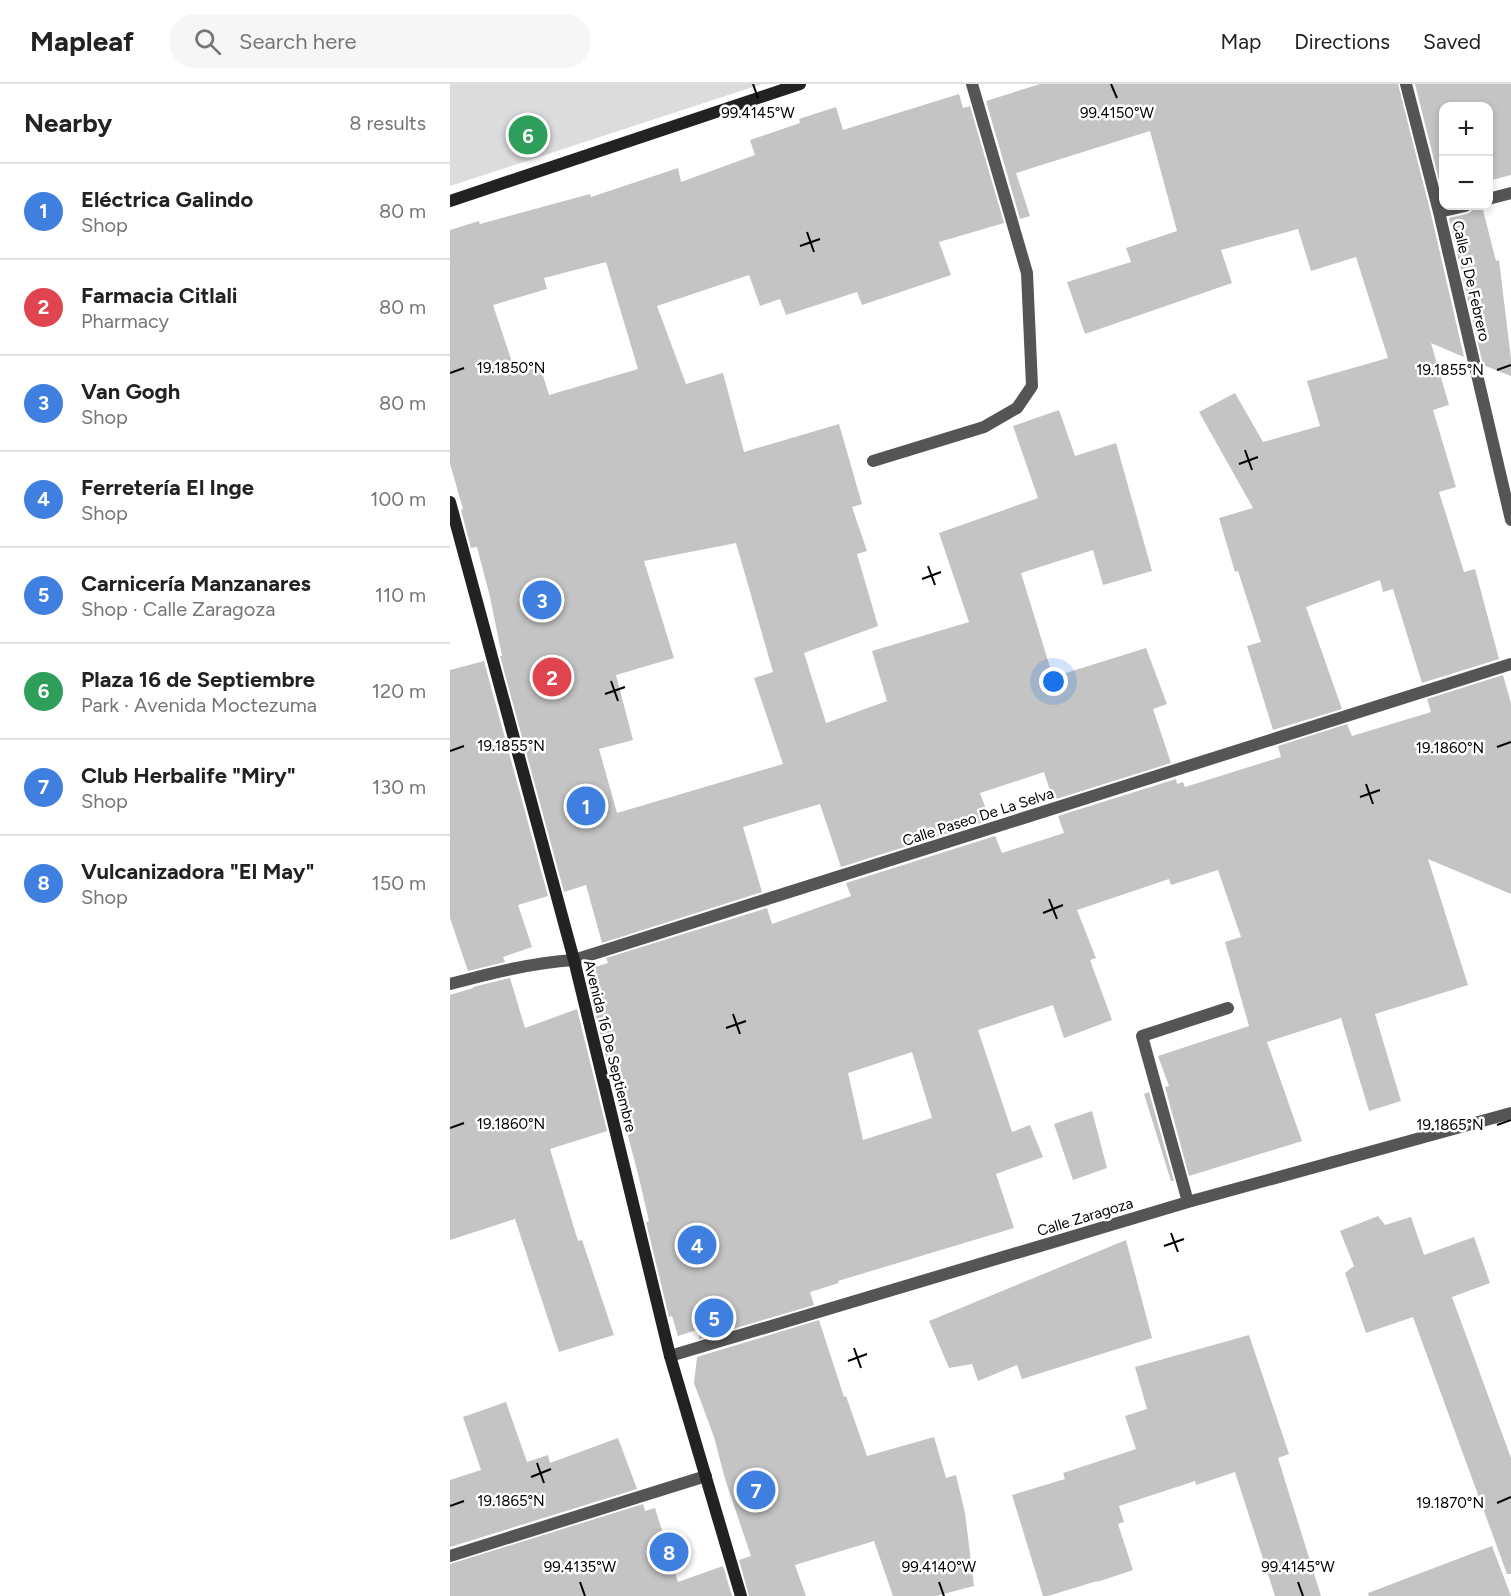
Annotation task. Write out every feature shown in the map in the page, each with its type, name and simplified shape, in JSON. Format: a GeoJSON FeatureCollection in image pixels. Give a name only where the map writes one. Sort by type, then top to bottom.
{"type":"FeatureCollection","features":[{"type":"Feature","properties":{"kind":"main road"},"geometry":{"type":"LineString","coordinates":[[450,201],[800,84]]}},
{"type":"Feature","properties":{"kind":"main road","name":"Avenida 16 De Septiembre"},"geometry":{"type":"LineString","coordinates":[[450,502],[574,960],[670,1356],[741,1596]]}},
{"type":"Feature","properties":{"kind":"street"},"geometry":{"type":"LineString","coordinates":[[873,461],[984,427],[1017,408],[1032,386],[1027,273],[972,84]]}},
{"type":"Feature","properties":{"kind":"street","name":"Calle 5 De Febrero"},"geometry":{"type":"LineString","coordinates":[[1406,84],[1440,212],[1511,520]]}},
{"type":"Feature","properties":{"kind":"street"},"geometry":{"type":"LineString","coordinates":[[1493,198],[1511,193]]}},
{"type":"Feature","properties":{"kind":"street"},"geometry":{"type":"LineString","coordinates":[[1440,212],[1448,210]]}},
{"type":"Feature","properties":{"kind":"street","name":"Calle Paseo De La Selva"},"geometry":{"type":"LineString","coordinates":[[450,984],[519,967],[574,960],[1511,664]]}},
{"type":"Feature","properties":{"kind":"street"},"geometry":{"type":"LineString","coordinates":[[1188,1202],[1142,1036],[1228,1008]]}},
{"type":"Feature","properties":{"kind":"street","name":"Calle Zaragoza"},"geometry":{"type":"LineString","coordinates":[[670,1356],[1188,1202],[1511,1113]]}},
{"type":"Feature","properties":{"kind":"street"},"geometry":{"type":"LineString","coordinates":[[450,1556],[706,1476]]}},
{"type":"Feature","properties":{"kind":"shaded area"},"geometry":{"type":"Polygon","coordinates":[[[450,84],[762,84],[450,186],[450,84]]]}},
{"type":"Feature","properties":{"kind":"building"},"geometry":{"type":"Polygon","coordinates":[[[1040,84],[1398,84],[1464,357],[1431,343],[1449,405],[1433,410],[1456,487],[1439,492],[1464,572],[1475,569],[1499,659],[1422,683],[1393,589],[1383,592],[1380,580],[1306,607],[1342,709],[1273,730],[1247,646],[1261,642],[1238,571],[1235,572],[1219,518],[1253,508],[1199,412],[1235,393],[1263,442],[1320,426],[1307,381],[1388,358],[1356,257],[1311,271],[1298,229],[1221,250],[1232,283],[1085,334],[1067,282],[1131,262],[1126,248],[1177,231],[1150,131],[1016,173],[1030,216],[1020,219],[986,101],[1040,84]]]}},
{"type":"Feature","properties":{"kind":"building"},"geometry":{"type":"Polygon","coordinates":[[[1415,84],[1511,84],[1511,175],[1493,180],[1493,102],[1439,102],[1439,180],[1415,84]]]}},
{"type":"Feature","properties":{"kind":"building"},"geometry":{"type":"Polygon","coordinates":[[[959,94],[963,108],[970,106],[1004,223],[939,242],[951,275],[862,305],[857,292],[786,315],[780,299],[760,306],[749,275],[657,306],[686,384],[723,373],[744,452],[839,424],[862,504],[852,507],[867,551],[857,554],[878,626],[804,653],[826,723],[887,701],[872,651],[969,622],[939,533],[1038,498],[1013,426],[1059,410],[1075,456],[1116,443],[1152,571],[1103,585],[1093,550],[1021,573],[1053,677],[1146,648],[1167,704],[1153,709],[1171,763],[1053,800],[1044,772],[980,793],[990,820],[841,867],[820,804],[743,827],[762,892],[602,943],[586,885],[564,892],[500,656],[502,656],[490,597],[477,547],[471,548],[450,464],[450,230],[590,194],[591,197],[678,168],[681,182],[755,155],[750,140],[800,123],[799,119],[836,107],[843,130],[959,94]],[[606,262],[544,278],[547,289],[493,305],[516,374],[540,366],[549,395],[638,369],[606,262]],[[736,543],[644,561],[674,658],[616,675],[633,740],[599,749],[617,813],[783,764],[754,678],[773,672],[736,543]]]}},
{"type":"Feature","properties":{"kind":"building"},"geometry":{"type":"Polygon","coordinates":[[[1472,210],[1483,210],[1496,261],[1499,260],[1511,376],[1483,365],[1449,218],[1472,210]]]}},
{"type":"Feature","properties":{"kind":"building"},"geometry":{"type":"Polygon","coordinates":[[[484,661],[548,896],[518,905],[532,947],[503,957],[505,962],[468,971],[450,918],[450,670],[484,661]]]}},
{"type":"Feature","properties":{"kind":"building"},"geometry":{"type":"Polygon","coordinates":[[[1503,675],[1511,703],[1511,894],[1428,859],[1468,985],[1375,1014],[1401,1101],[1369,1111],[1341,1018],[1267,1042],[1302,1141],[1189,1176],[1165,1087],[1169,1086],[1158,1056],[1249,1026],[1225,942],[1241,937],[1218,870],[1171,885],[1169,879],[1077,910],[1096,958],[1090,960],[1112,1020],[1064,1038],[1053,1005],[978,1030],[1012,1132],[1030,1125],[1043,1157],[996,1174],[1014,1228],[838,1281],[839,1283],[810,1292],[814,1305],[699,1339],[700,1329],[678,1336],[672,1316],[669,1317],[646,1222],[649,1221],[638,1174],[625,1125],[623,1126],[593,1004],[601,1001],[591,968],[608,963],[606,958],[767,908],[772,924],[851,896],[846,883],[995,836],[1002,853],[1064,833],[1058,816],[1176,779],[1177,784],[1183,782],[1185,787],[1281,757],[1278,746],[1347,724],[1352,736],[1431,712],[1427,699],[1503,675]],[[912,1052],[848,1073],[863,1140],[932,1118],[912,1052]]]}},
{"type":"Feature","properties":{"kind":"building"},"geometry":{"type":"Polygon","coordinates":[[[510,978],[525,1028],[577,1009],[607,1131],[550,1149],[578,1241],[582,1240],[614,1335],[559,1352],[515,1219],[450,1240],[450,995],[510,978]]]}},
{"type":"Feature","properties":{"kind":"building"},"geometry":{"type":"Polygon","coordinates":[[[1149,1092],[1174,1181],[1171,1181],[1144,1094],[1149,1092]]]}},
{"type":"Feature","properties":{"kind":"building"},"geometry":{"type":"Polygon","coordinates":[[[1092,1111],[1107,1168],[1073,1180],[1054,1124],[1092,1111]]]}},
{"type":"Feature","properties":{"kind":"building"},"geometry":{"type":"Polygon","coordinates":[[[1378,1216],[1385,1225],[1411,1217],[1424,1255],[1474,1237],[1490,1283],[1452,1297],[1511,1458],[1511,1574],[1507,1574],[1413,1317],[1366,1333],[1345,1273],[1354,1266],[1340,1231],[1378,1216]]]}},
{"type":"Feature","properties":{"kind":"building"},"geometry":{"type":"Polygon","coordinates":[[[1126,1240],[1152,1338],[1022,1379],[1017,1365],[978,1381],[972,1364],[949,1368],[929,1321],[1126,1240]]]}},
{"type":"Feature","properties":{"kind":"building"},"geometry":{"type":"Polygon","coordinates":[[[819,1320],[844,1397],[846,1396],[867,1456],[934,1437],[946,1478],[956,1475],[965,1513],[974,1586],[936,1596],[893,1596],[874,1541],[795,1565],[806,1596],[749,1596],[739,1560],[751,1556],[725,1479],[714,1437],[694,1383],[697,1357],[819,1320]]]}},
{"type":"Feature","properties":{"kind":"building"},"geometry":{"type":"Polygon","coordinates":[[[1249,1335],[1289,1454],[1278,1458],[1321,1596],[1275,1596],[1235,1472],[1196,1485],[1195,1481],[1119,1506],[1124,1522],[1118,1524],[1133,1570],[1043,1596],[1012,1495],[1065,1479],[1063,1473],[1136,1449],[1125,1416],[1147,1409],[1135,1367],[1249,1335]]]}},
{"type":"Feature","properties":{"kind":"building"},"geometry":{"type":"Polygon","coordinates":[[[506,1402],[527,1462],[548,1455],[550,1463],[618,1438],[637,1489],[450,1547],[450,1480],[481,1470],[463,1417],[506,1402]]]}},
{"type":"Feature","properties":{"kind":"building"},"geometry":{"type":"Polygon","coordinates":[[[643,1504],[645,1511],[655,1508],[678,1582],[723,1566],[732,1596],[450,1596],[450,1564],[643,1504]]]}},
{"type":"Feature","properties":{"kind":"building"},"geometry":{"type":"Polygon","coordinates":[[[1492,1546],[1511,1596],[1369,1596],[1368,1593],[1492,1546]]]}},
{"type":"Feature","properties":{"kind":"place","name":"Plaza 16 de Septiembre"},"geometry":{"type":"Point","coordinates":[528,135]}},
{"type":"Feature","properties":{"kind":"place","name":"Van Gogh"},"geometry":{"type":"Point","coordinates":[542,600]}},
{"type":"Feature","properties":{"kind":"place","name":"Farmacia Citlali"},"geometry":{"type":"Point","coordinates":[552,677]}},
{"type":"Feature","properties":{"kind":"place","name":"Eléctrica Galindo"},"geometry":{"type":"Point","coordinates":[586,806]}},
{"type":"Feature","properties":{"kind":"place","name":"Ferretería El Inge"},"geometry":{"type":"Point","coordinates":[697,1245]}},
{"type":"Feature","properties":{"kind":"place","name":"Carnicería Manzanares"},"geometry":{"type":"Point","coordinates":[714,1318]}},
{"type":"Feature","properties":{"kind":"place","name":"Club Herbalife \"Miry\""},"geometry":{"type":"Point","coordinates":[756,1490]}},
{"type":"Feature","properties":{"kind":"place","name":"Vulcanizadora \"El May\""},"geometry":{"type":"Point","coordinates":[669,1552]}}]}
